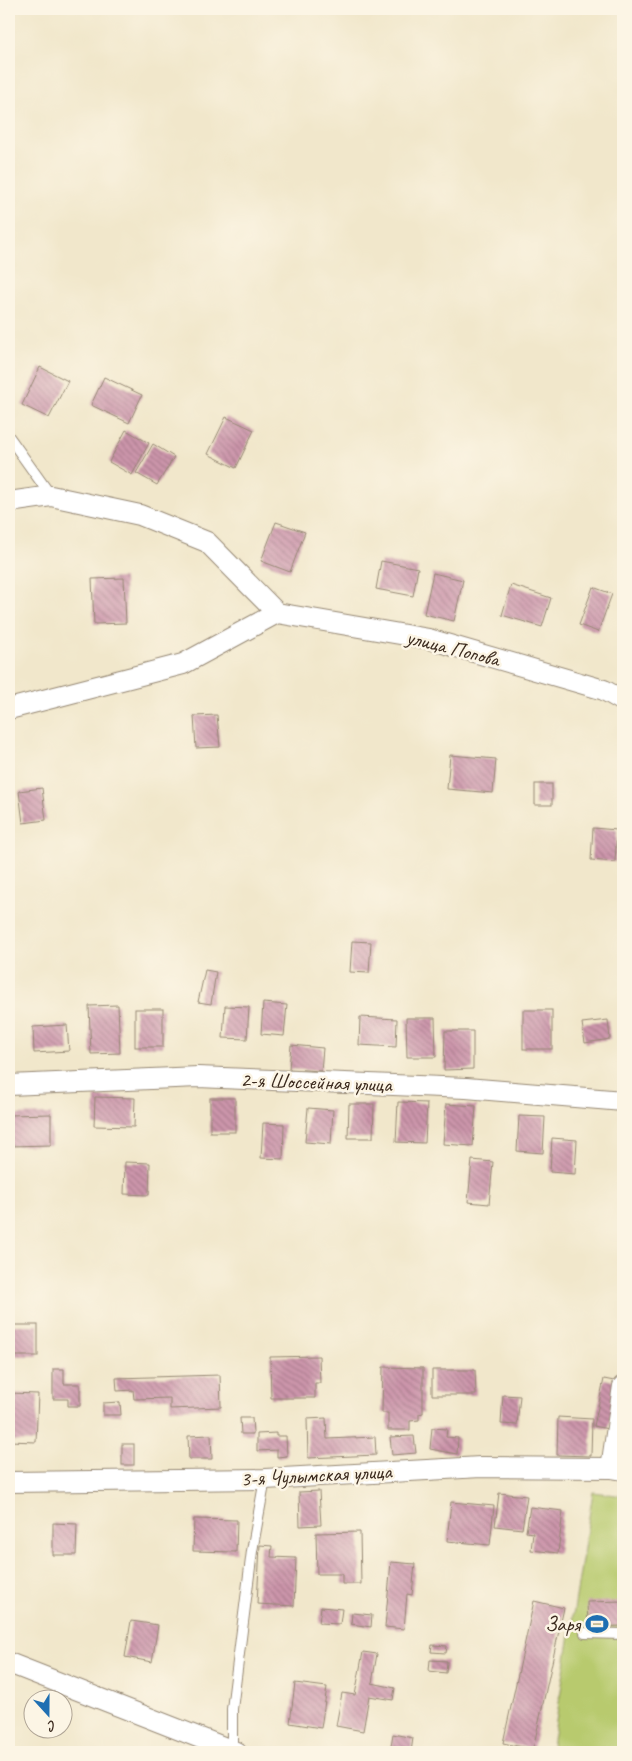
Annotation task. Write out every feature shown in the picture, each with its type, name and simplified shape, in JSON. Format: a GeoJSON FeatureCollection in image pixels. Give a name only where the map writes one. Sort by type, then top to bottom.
{"type":"FeatureCollection","features":[{"type":"Feature","properties":{"kind":"street"},"geometry":{"type":"LineString","coordinates":[[9,502],[51,496],[140,515],[207,542],[277,613],[183,664],[9,709]]}},
{"type":"Feature","properties":{"kind":"street","name":"улица Попова"},"geometry":{"type":"LineString","coordinates":[[277,613],[428,638],[604,690],[623,701]]}},
{"type":"Feature","properties":{"kind":"street","name":"2-я Шоссейная улица"},"geometry":{"type":"LineString","coordinates":[[9,1084],[198,1077],[466,1088],[623,1101]]}},
{"type":"Feature","properties":{"kind":"street"},"geometry":{"type":"LineString","coordinates":[[617,1469],[623,1386]]}},
{"type":"Feature","properties":{"kind":"street","name":"3-я Чулымская улица"},"geometry":{"type":"LineString","coordinates":[[9,1482],[265,1479],[481,1467],[617,1469]]}},
{"type":"Feature","properties":{"kind":"street"},"geometry":{"type":"LineString","coordinates":[[9,1663],[234,1751]]}},
{"type":"Feature","properties":{"kind":"lane"},"geometry":{"type":"LineString","coordinates":[[9,437],[51,496]]}},
{"type":"Feature","properties":{"kind":"lane"},"geometry":{"type":"LineString","coordinates":[[234,1751],[232,1709],[252,1551],[265,1479]]}},
{"type":"Feature","properties":{"kind":"lane"},"geometry":{"type":"LineString","coordinates":[[585,1633],[623,1634]]}},
{"type":"Feature","properties":{"kind":"green space","name":"Заря"},"geometry":{"type":"Polygon","coordinates":[[[593,1492],[623,1496],[623,1752],[551,1752],[593,1492]]]}},
{"type":"Feature","properties":{"kind":"building"},"geometry":{"type":"Polygon","coordinates":[[[40,367],[68,381],[49,418],[22,405],[40,367]]]}},
{"type":"Feature","properties":{"kind":"building"},"geometry":{"type":"Polygon","coordinates":[[[104,377],[142,395],[129,423],[91,405],[104,377]]]}},
{"type":"Feature","properties":{"kind":"building"},"geometry":{"type":"Polygon","coordinates":[[[226,417],[254,430],[236,468],[208,454],[226,417]]]}},
{"type":"Feature","properties":{"kind":"building"},"geometry":{"type":"Polygon","coordinates":[[[126,430],[149,443],[132,475],[109,462],[126,430]]]}},
{"type":"Feature","properties":{"kind":"building"},"geometry":{"type":"Polygon","coordinates":[[[153,444],[174,457],[157,485],[136,473],[153,444]]]}},
{"type":"Feature","properties":{"kind":"building"},"geometry":{"type":"Polygon","coordinates":[[[276,522],[305,532],[290,572],[261,561],[276,522]]]}},
{"type":"Feature","properties":{"kind":"building"},"geometry":{"type":"Polygon","coordinates":[[[381,561],[418,568],[413,596],[376,589],[381,561]]]}},
{"type":"Feature","properties":{"kind":"building"},"geometry":{"type":"Polygon","coordinates":[[[433,573],[463,580],[454,621],[424,614],[433,573]]]}},
{"type":"Feature","properties":{"kind":"building"},"geometry":{"type":"Polygon","coordinates":[[[124,578],[126,623],[94,624],[92,579],[124,578]]]}},
{"type":"Feature","properties":{"kind":"building"},"geometry":{"type":"Polygon","coordinates":[[[511,585],[551,598],[542,627],[502,615],[511,585]]]}},
{"type":"Feature","properties":{"kind":"building"},"geometry":{"type":"Polygon","coordinates":[[[593,587],[612,594],[598,632],[579,625],[593,587]]]}},
{"type":"Feature","properties":{"kind":"building"},"geometry":{"type":"Polygon","coordinates":[[[217,715],[220,747],[196,748],[194,716],[217,715]]]}},
{"type":"Feature","properties":{"kind":"building"},"geometry":{"type":"Polygon","coordinates":[[[450,755],[496,759],[493,793],[447,789],[450,755]]]}},
{"type":"Feature","properties":{"kind":"building"},"geometry":{"type":"Polygon","coordinates":[[[535,784],[552,784],[552,805],[535,805],[535,784]]]}},
{"type":"Feature","properties":{"kind":"building"},"geometry":{"type":"Polygon","coordinates":[[[42,788],[46,820],[23,823],[19,791],[42,788]]]}},
{"type":"Feature","properties":{"kind":"building"},"geometry":{"type":"Polygon","coordinates":[[[593,828],[617,830],[615,862],[591,860],[593,828]]]}},
{"type":"Feature","properties":{"kind":"building"},"geometry":{"type":"Polygon","coordinates":[[[352,941],[371,942],[369,973],[350,972],[352,941]]]}},
{"type":"Feature","properties":{"kind":"building"},"geometry":{"type":"Polygon","coordinates":[[[205,970],[216,972],[211,1004],[198,1002],[205,970]]]}},
{"type":"Feature","properties":{"kind":"building"},"geometry":{"type":"Polygon","coordinates":[[[263,1003],[287,1005],[284,1036],[261,1034],[263,1003]]]}},
{"type":"Feature","properties":{"kind":"building"},"geometry":{"type":"Polygon","coordinates":[[[118,1005],[120,1053],[91,1054],[89,1006],[118,1005]]]}},
{"type":"Feature","properties":{"kind":"building"},"geometry":{"type":"Polygon","coordinates":[[[225,1006],[249,1007],[247,1039],[223,1038],[225,1006]]]}},
{"type":"Feature","properties":{"kind":"building"},"geometry":{"type":"Polygon","coordinates":[[[135,1009],[163,1009],[163,1047],[135,1047],[135,1009]]]}},
{"type":"Feature","properties":{"kind":"building"},"geometry":{"type":"Polygon","coordinates":[[[523,1010],[552,1010],[552,1049],[523,1049],[523,1010]]]}},
{"type":"Feature","properties":{"kind":"building"},"geometry":{"type":"Polygon","coordinates":[[[360,1017],[397,1019],[396,1047],[359,1045],[360,1017]]]}},
{"type":"Feature","properties":{"kind":"building"},"geometry":{"type":"Polygon","coordinates":[[[406,1018],[435,1018],[436,1057],[407,1057],[406,1018]]]}},
{"type":"Feature","properties":{"kind":"building"},"geometry":{"type":"Polygon","coordinates":[[[608,1020],[610,1039],[585,1043],[582,1023],[608,1020]]]}},
{"type":"Feature","properties":{"kind":"building"},"geometry":{"type":"Polygon","coordinates":[[[67,1025],[69,1051],[34,1053],[33,1027],[67,1025]]]}},
{"type":"Feature","properties":{"kind":"building"},"geometry":{"type":"Polygon","coordinates":[[[445,1031],[473,1031],[473,1069],[444,1070],[445,1031]]]}},
{"type":"Feature","properties":{"kind":"building"},"geometry":{"type":"Polygon","coordinates":[[[291,1045],[323,1048],[321,1071],[289,1069],[291,1045]]]}},
{"type":"Feature","properties":{"kind":"building"},"geometry":{"type":"Polygon","coordinates":[[[95,1097],[135,1098],[134,1127],[94,1126],[95,1097]]]}},
{"type":"Feature","properties":{"kind":"building"},"geometry":{"type":"Polygon","coordinates":[[[210,1098],[235,1098],[235,1132],[210,1132],[210,1098]]]}},
{"type":"Feature","properties":{"kind":"building"},"geometry":{"type":"Polygon","coordinates":[[[398,1102],[427,1103],[425,1143],[396,1142],[398,1102]]]}},
{"type":"Feature","properties":{"kind":"building"},"geometry":{"type":"Polygon","coordinates":[[[349,1104],[374,1104],[373,1138],[348,1138],[349,1104]]]}},
{"type":"Feature","properties":{"kind":"building"},"geometry":{"type":"Polygon","coordinates":[[[446,1104],[476,1106],[473,1146],[443,1144],[446,1104]]]}},
{"type":"Feature","properties":{"kind":"building"},"geometry":{"type":"Polygon","coordinates":[[[308,1108],[333,1110],[331,1144],[305,1142],[308,1108]]]}},
{"type":"Feature","properties":{"kind":"building"},"geometry":{"type":"Polygon","coordinates":[[[51,1114],[51,1145],[9,1146],[9,1115],[51,1114]]]}},
{"type":"Feature","properties":{"kind":"building"},"geometry":{"type":"Polygon","coordinates":[[[519,1116],[545,1117],[543,1153],[517,1151],[519,1116]]]}},
{"type":"Feature","properties":{"kind":"building"},"geometry":{"type":"Polygon","coordinates":[[[263,1123],[284,1124],[283,1159],[261,1158],[263,1123]]]}},
{"type":"Feature","properties":{"kind":"building"},"geometry":{"type":"Polygon","coordinates":[[[552,1138],[577,1140],[575,1174],[550,1172],[552,1138]]]}},
{"type":"Feature","properties":{"kind":"building"},"geometry":{"type":"Polygon","coordinates":[[[472,1160],[493,1162],[489,1204],[468,1202],[472,1160]]]}},
{"type":"Feature","properties":{"kind":"building"},"geometry":{"type":"Polygon","coordinates":[[[125,1162],[150,1163],[149,1195],[124,1194],[125,1162]]]}},
{"type":"Feature","properties":{"kind":"building"},"geometry":{"type":"Polygon","coordinates":[[[9,1325],[38,1325],[38,1356],[9,1356],[9,1325]]]}},
{"type":"Feature","properties":{"kind":"building"},"geometry":{"type":"Polygon","coordinates":[[[319,1356],[320,1383],[315,1383],[315,1398],[271,1398],[270,1357],[319,1356]]]}},
{"type":"Feature","properties":{"kind":"building"},"geometry":{"type":"Polygon","coordinates":[[[383,1367],[423,1368],[423,1413],[419,1414],[419,1420],[410,1421],[410,1430],[388,1430],[388,1413],[382,1413],[383,1367]]]}},
{"type":"Feature","properties":{"kind":"building"},"geometry":{"type":"Polygon","coordinates":[[[53,1369],[64,1369],[64,1384],[80,1384],[80,1406],[68,1406],[68,1399],[53,1399],[53,1369]]]}},
{"type":"Feature","properties":{"kind":"building"},"geometry":{"type":"Polygon","coordinates":[[[432,1370],[475,1370],[476,1395],[432,1395],[432,1370]]]}},
{"type":"Feature","properties":{"kind":"building"},"geometry":{"type":"Polygon","coordinates":[[[220,1375],[221,1407],[170,1409],[170,1398],[134,1399],[133,1390],[117,1391],[116,1378],[220,1375]]]}},
{"type":"Feature","properties":{"kind":"building"},"geometry":{"type":"Polygon","coordinates":[[[604,1379],[619,1382],[608,1429],[594,1426],[604,1379]]]}},
{"type":"Feature","properties":{"kind":"building"},"geometry":{"type":"Polygon","coordinates":[[[9,1393],[38,1394],[36,1442],[9,1441],[9,1393]]]}},
{"type":"Feature","properties":{"kind":"building"},"geometry":{"type":"Polygon","coordinates":[[[503,1395],[520,1396],[517,1425],[501,1424],[503,1395]]]}},
{"type":"Feature","properties":{"kind":"building"},"geometry":{"type":"Polygon","coordinates":[[[120,1402],[121,1415],[103,1415],[103,1403],[120,1402]]]}},
{"type":"Feature","properties":{"kind":"building"},"geometry":{"type":"Polygon","coordinates":[[[558,1417],[592,1419],[591,1456],[557,1455],[558,1417]]]}},
{"type":"Feature","properties":{"kind":"building"},"geometry":{"type":"Polygon","coordinates":[[[240,1418],[252,1418],[253,1434],[241,1434],[240,1418]]]}},
{"type":"Feature","properties":{"kind":"building"},"geometry":{"type":"Polygon","coordinates":[[[326,1418],[327,1439],[375,1437],[376,1455],[308,1458],[307,1419],[326,1418]]]}},
{"type":"Feature","properties":{"kind":"building"},"geometry":{"type":"Polygon","coordinates":[[[432,1428],[447,1429],[446,1437],[458,1438],[457,1454],[430,1449],[432,1428]]]}},
{"type":"Feature","properties":{"kind":"building"},"geometry":{"type":"Polygon","coordinates":[[[276,1433],[276,1436],[286,1436],[287,1456],[277,1457],[277,1450],[257,1451],[257,1434],[276,1433]]]}},
{"type":"Feature","properties":{"kind":"building"},"geometry":{"type":"Polygon","coordinates":[[[211,1435],[212,1459],[189,1459],[188,1436],[211,1435]]]}},
{"type":"Feature","properties":{"kind":"building"},"geometry":{"type":"Polygon","coordinates":[[[414,1436],[416,1453],[392,1455],[390,1437],[414,1436]]]}},
{"type":"Feature","properties":{"kind":"building"},"geometry":{"type":"Polygon","coordinates":[[[122,1444],[134,1444],[134,1465],[122,1465],[122,1444]]]}},
{"type":"Feature","properties":{"kind":"building"},"geometry":{"type":"Polygon","coordinates":[[[319,1491],[321,1525],[300,1526],[299,1492],[319,1491]]]}},
{"type":"Feature","properties":{"kind":"building"},"geometry":{"type":"Polygon","coordinates":[[[499,1493],[527,1496],[522,1529],[495,1526],[499,1493]]]}},
{"type":"Feature","properties":{"kind":"building"},"geometry":{"type":"Polygon","coordinates":[[[451,1502],[494,1506],[490,1545],[447,1541],[451,1502]]]}},
{"type":"Feature","properties":{"kind":"building"},"geometry":{"type":"Polygon","coordinates":[[[530,1507],[563,1511],[558,1553],[531,1550],[533,1533],[526,1532],[530,1507]]]}},
{"type":"Feature","properties":{"kind":"building"},"geometry":{"type":"Polygon","coordinates":[[[194,1519],[237,1520],[236,1552],[193,1551],[194,1519]]]}},
{"type":"Feature","properties":{"kind":"building"},"geometry":{"type":"Polygon","coordinates":[[[53,1523],[77,1524],[76,1555],[53,1555],[53,1523]]]}},
{"type":"Feature","properties":{"kind":"building"},"geometry":{"type":"Polygon","coordinates":[[[360,1532],[361,1584],[342,1584],[342,1574],[317,1574],[316,1533],[360,1532]]]}},
{"type":"Feature","properties":{"kind":"building"},"geometry":{"type":"Polygon","coordinates":[[[260,1545],[272,1546],[271,1557],[296,1558],[294,1606],[257,1604],[260,1545]]]}},
{"type":"Feature","properties":{"kind":"building"},"geometry":{"type":"Polygon","coordinates":[[[391,1562],[415,1564],[412,1595],[407,1594],[404,1629],[385,1627],[391,1562]]]}},
{"type":"Feature","properties":{"kind":"building"},"geometry":{"type":"Polygon","coordinates":[[[534,1601],[564,1608],[533,1749],[503,1743],[534,1601]]]}},
{"type":"Feature","properties":{"kind":"building"},"geometry":{"type":"Polygon","coordinates":[[[623,1601],[623,1626],[588,1627],[587,1602],[623,1601]]]}},
{"type":"Feature","properties":{"kind":"building"},"geometry":{"type":"Polygon","coordinates":[[[321,1607],[342,1609],[340,1624],[319,1623],[321,1607]]]}},
{"type":"Feature","properties":{"kind":"building"},"geometry":{"type":"Polygon","coordinates":[[[352,1613],[372,1615],[371,1627],[351,1624],[352,1613]]]}},
{"type":"Feature","properties":{"kind":"building"},"geometry":{"type":"Polygon","coordinates":[[[131,1621],[158,1625],[152,1662],[125,1657],[131,1621]]]}},
{"type":"Feature","properties":{"kind":"building"},"geometry":{"type":"Polygon","coordinates":[[[432,1645],[447,1646],[446,1653],[431,1652],[432,1645]]]}},
{"type":"Feature","properties":{"kind":"building"},"geometry":{"type":"Polygon","coordinates":[[[363,1652],[377,1654],[372,1683],[395,1688],[393,1700],[369,1696],[363,1731],[336,1726],[342,1693],[355,1695],[363,1652]]]}},
{"type":"Feature","properties":{"kind":"building"},"geometry":{"type":"Polygon","coordinates":[[[430,1660],[447,1661],[446,1673],[429,1671],[430,1660]]]}},
{"type":"Feature","properties":{"kind":"building"},"geometry":{"type":"Polygon","coordinates":[[[295,1683],[327,1687],[321,1728],[290,1723],[295,1683]]]}},
{"type":"Feature","properties":{"kind":"building"},"geometry":{"type":"Polygon","coordinates":[[[393,1734],[413,1738],[411,1752],[390,1752],[393,1734]]]}},
{"type":"Feature","properties":{"kind":"place","name":"Заря"},"geometry":{"type":"Point","coordinates":[597,1624]}}]}
